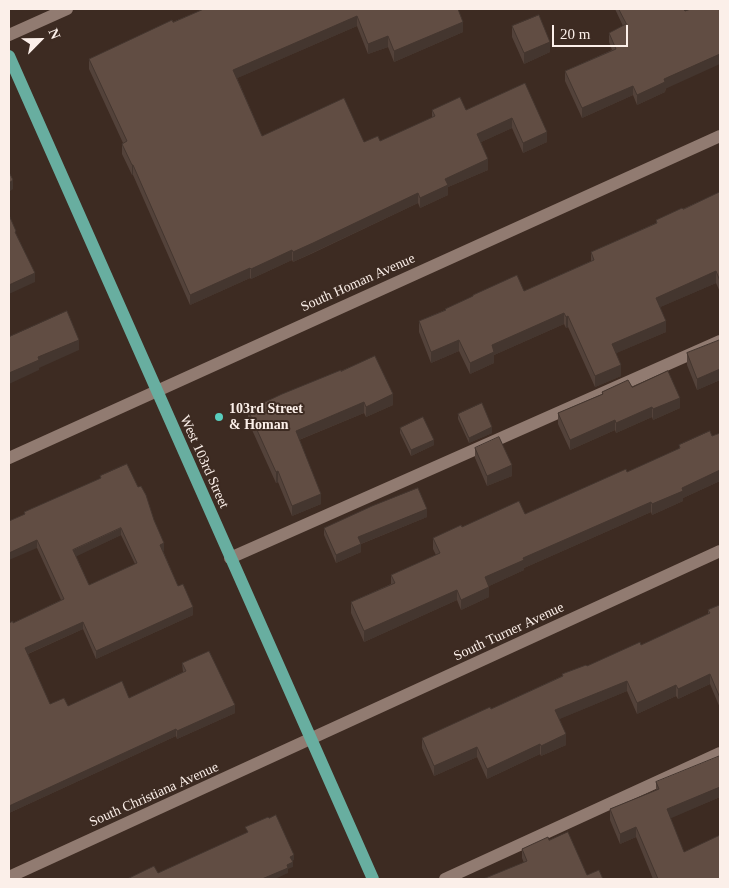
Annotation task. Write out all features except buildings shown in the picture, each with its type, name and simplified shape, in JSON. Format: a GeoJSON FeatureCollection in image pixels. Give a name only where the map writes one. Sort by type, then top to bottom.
{"type":"FeatureCollection","features":[{"type":"Feature","properties":{"kind":"main road","name":"West 103rd Street"},"geometry":{"type":"LineString","coordinates":[[9,56],[373,879]]}},
{"type":"Feature","properties":{"kind":"street"},"geometry":{"type":"LineString","coordinates":[[9,35],[67,9]]}},
{"type":"Feature","properties":{"kind":"street","name":"South Homan Avenue"},"geometry":{"type":"LineString","coordinates":[[9,458],[720,136]]}},
{"type":"Feature","properties":{"kind":"street"},"geometry":{"type":"LineString","coordinates":[[230,558],[720,341]]}},
{"type":"Feature","properties":{"kind":"street","name":"South Turner Avenue"},"geometry":{"type":"LineString","coordinates":[[311,740],[720,551]]}},
{"type":"Feature","properties":{"kind":"street","name":"South Christiana Avenue"},"geometry":{"type":"LineString","coordinates":[[9,878],[311,740]]}},
{"type":"Feature","properties":{"kind":"street"},"geometry":{"type":"LineString","coordinates":[[445,879],[720,753]]}},
{"type":"Feature","properties":{"kind":"place","name":"103rd Street & Homan"},"geometry":{"type":"Point","coordinates":[219,417]}}]}
